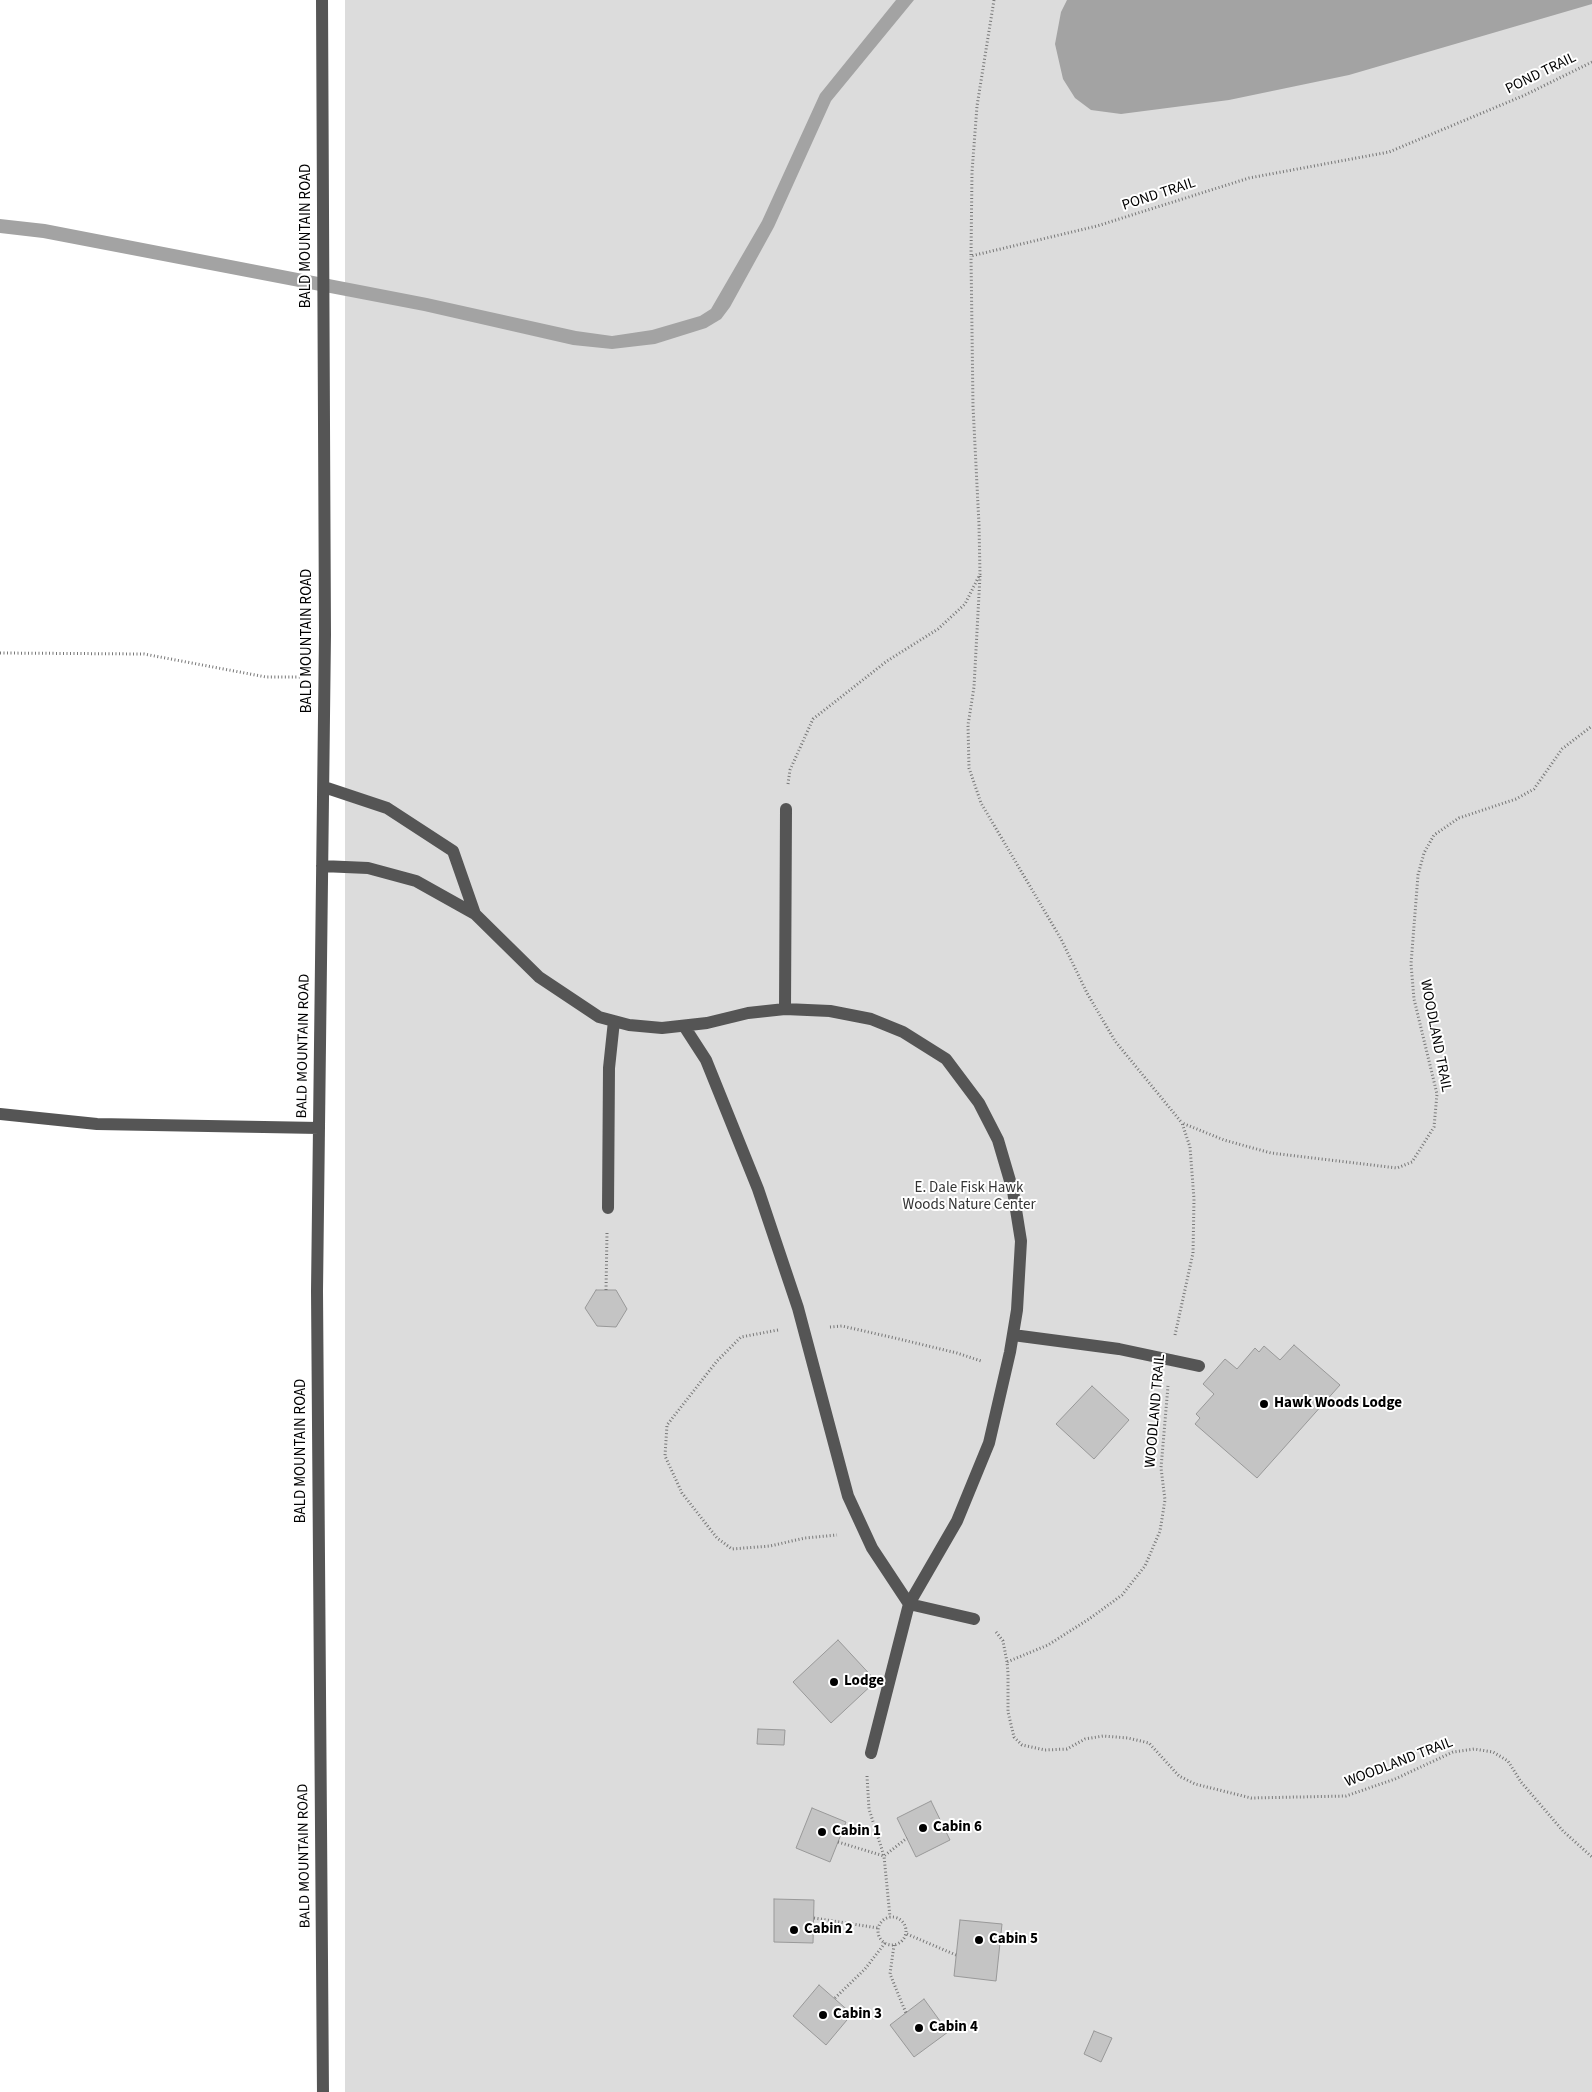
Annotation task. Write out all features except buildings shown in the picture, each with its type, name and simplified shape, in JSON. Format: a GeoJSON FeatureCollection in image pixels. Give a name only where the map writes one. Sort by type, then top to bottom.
{"type":"FeatureCollection","features":[{"type":"Feature","properties":{"kind":"street","name":"BALD MOUNTAIN ROAD"},"geometry":{"type":"LineString","coordinates":[[322,0],[325,676],[317,1291],[323,2092]]}},
{"type":"Feature","properties":{"kind":"street"},"geometry":{"type":"LineString","coordinates":[[324,788],[387,808],[453,851],[475,914]]}},
{"type":"Feature","properties":{"kind":"street"},"geometry":{"type":"LineString","coordinates":[[785,1009],[786,809]]}},
{"type":"Feature","properties":{"kind":"street"},"geometry":{"type":"LineString","coordinates":[[322,866],[368,868],[416,881],[475,914],[540,977],[599,1017],[629,1025],[662,1028],[707,1023],[748,1013],[785,1009],[830,1011],[872,1019],[903,1032],[946,1059],[979,1103],[998,1140],[1013,1191],[1021,1241],[1013,1335],[989,1443],[957,1520],[909,1604],[871,1754]]}},
{"type":"Feature","properties":{"kind":"street"},"geometry":{"type":"LineString","coordinates":[[608,1208],[609,1068],[614,1021]]}},
{"type":"Feature","properties":{"kind":"street"},"geometry":{"type":"LineString","coordinates":[[684,1026],[706,1060],[758,1189],[804,1328],[848,1496],[872,1548],[909,1604],[974,1619]]}},
{"type":"Feature","properties":{"kind":"street"},"geometry":{"type":"LineString","coordinates":[[0,1114],[97,1124],[319,1128]]}},
{"type":"Feature","properties":{"kind":"street"},"geometry":{"type":"LineString","coordinates":[[1013,1335],[1119,1349],[1199,1366]]}},
{"type":"Feature","properties":{"kind":"path"},"geometry":{"type":"LineString","coordinates":[[994,0],[977,106],[972,172],[973,406],[980,574],[974,687],[968,726],[970,768],[981,803],[1061,939],[1087,994],[1115,1041],[1182,1123]]}},
{"type":"Feature","properties":{"kind":"path","name":"POND TRAIL"},"geometry":{"type":"LineString","coordinates":[[971,256],[1097,226],[1249,178],[1389,152],[1525,95],[1592,62]]}},
{"type":"Feature","properties":{"kind":"path"},"geometry":{"type":"LineString","coordinates":[[786,809],[790,770],[813,719],[887,661],[938,629],[965,604],[980,574]]}},
{"type":"Feature","properties":{"kind":"path"},"geometry":{"type":"LineString","coordinates":[[0,653],[144,654],[266,677],[325,676]]}},
{"type":"Feature","properties":{"kind":"path","name":"WOODLAND TRAIL"},"geometry":{"type":"LineString","coordinates":[[1182,1123],[1224,1140],[1271,1153],[1397,1168],[1412,1162],[1434,1127],[1436,1094],[1414,999],[1411,964],[1418,875],[1424,853],[1434,835],[1459,818],[1516,799],[1534,789],[1562,749],[1592,726]]}},
{"type":"Feature","properties":{"kind":"path","name":"WOODLAND TRAIL"},"geometry":{"type":"LineString","coordinates":[[1182,1123],[1190,1147],[1194,1199],[1192,1253],[1170,1360],[1161,1468],[1165,1500],[1160,1531],[1145,1566],[1122,1595],[1048,1645],[1006,1662],[1008,1673],[1008,1712],[1014,1737],[1022,1745],[1046,1750],[1067,1749],[1085,1739],[1104,1736],[1148,1742],[1179,1776],[1195,1784],[1251,1798],[1346,1796],[1395,1779],[1453,1752],[1474,1749],[1493,1752],[1508,1761],[1521,1782],[1557,1824],[1592,1857]]}},
{"type":"Feature","properties":{"kind":"path"},"geometry":{"type":"LineString","coordinates":[[606,1290],[608,1208]]}},
{"type":"Feature","properties":{"kind":"path"},"geometry":{"type":"LineString","coordinates":[[865,1532],[805,1538],[770,1546],[732,1548],[717,1538],[682,1493],[665,1456],[667,1425],[717,1361],[741,1337],[771,1331],[842,1326],[957,1353],[1006,1370]]}},
{"type":"Feature","properties":{"kind":"path"},"geometry":{"type":"LineString","coordinates":[[871,1754],[866,1779],[869,1809],[884,1856],[890,1917]]}},
{"type":"Feature","properties":{"kind":"path"},"geometry":{"type":"LineString","coordinates":[[884,1856],[907,1838]]}},
{"type":"Feature","properties":{"kind":"path"},"geometry":{"type":"LineString","coordinates":[[838,1842],[884,1856]]}},
{"type":"Feature","properties":{"kind":"path"},"geometry":{"type":"LineString","coordinates":[[890,1917],[899,1918],[905,1925],[906,1934],[902,1941],[894,1945],[885,1943],[879,1937],[878,1928],[882,1920],[890,1917]]}},
{"type":"Feature","properties":{"kind":"path"},"geometry":{"type":"LineString","coordinates":[[814,1918],[878,1928]]}},
{"type":"Feature","properties":{"kind":"path"},"geometry":{"type":"LineString","coordinates":[[906,1934],[956,1955]]}},
{"type":"Feature","properties":{"kind":"path"},"geometry":{"type":"LineString","coordinates":[[835,1998],[865,1970],[885,1943]]}},
{"type":"Feature","properties":{"kind":"path"},"geometry":{"type":"LineString","coordinates":[[894,1945],[890,1974],[906,2013]]}},
{"type":"Feature","properties":{"kind":"green space","name":"E. Dale Fisk Hawk Woods Nature Center"},"geometry":{"type":"Polygon","coordinates":[[[345,0],[1592,0],[1592,2092],[345,2092],[345,0]]]}},
{"type":"Feature","properties":{"kind":"shaded area"},"geometry":{"type":"Polygon","coordinates":[[[896,0],[914,0],[831,101],[774,227],[730,307],[721,319],[706,328],[655,344],[612,349],[573,345],[424,311],[43,238],[0,233],[0,219],[45,224],[427,298],[576,331],[612,336],[652,330],[700,316],[711,309],[762,221],[820,94],[896,0]]]}},
{"type":"Feature","properties":{"kind":"shaded area"},"geometry":{"type":"Polygon","coordinates":[[[1067,0],[1592,0],[1592,4],[1349,75],[1229,100],[1121,114],[1091,110],[1075,98],[1063,79],[1055,44],[1061,12],[1067,0]]]}},
{"type":"Feature","properties":{"kind":"place","name":"Hawk Woods Lodge"},"geometry":{"type":"Point","coordinates":[1264,1404]}},
{"type":"Feature","properties":{"kind":"place","name":"Lodge"},"geometry":{"type":"Point","coordinates":[834,1682]}},
{"type":"Feature","properties":{"kind":"place","name":"Cabin 6"},"geometry":{"type":"Point","coordinates":[923,1828]}},
{"type":"Feature","properties":{"kind":"place","name":"Cabin 1"},"geometry":{"type":"Point","coordinates":[822,1832]}},
{"type":"Feature","properties":{"kind":"place","name":"Cabin 2"},"geometry":{"type":"Point","coordinates":[794,1930]}},
{"type":"Feature","properties":{"kind":"place","name":"Cabin 5"},"geometry":{"type":"Point","coordinates":[979,1940]}},
{"type":"Feature","properties":{"kind":"place","name":"Cabin 3"},"geometry":{"type":"Point","coordinates":[823,2015]}},
{"type":"Feature","properties":{"kind":"place","name":"Cabin 4"},"geometry":{"type":"Point","coordinates":[919,2028]}}]}
